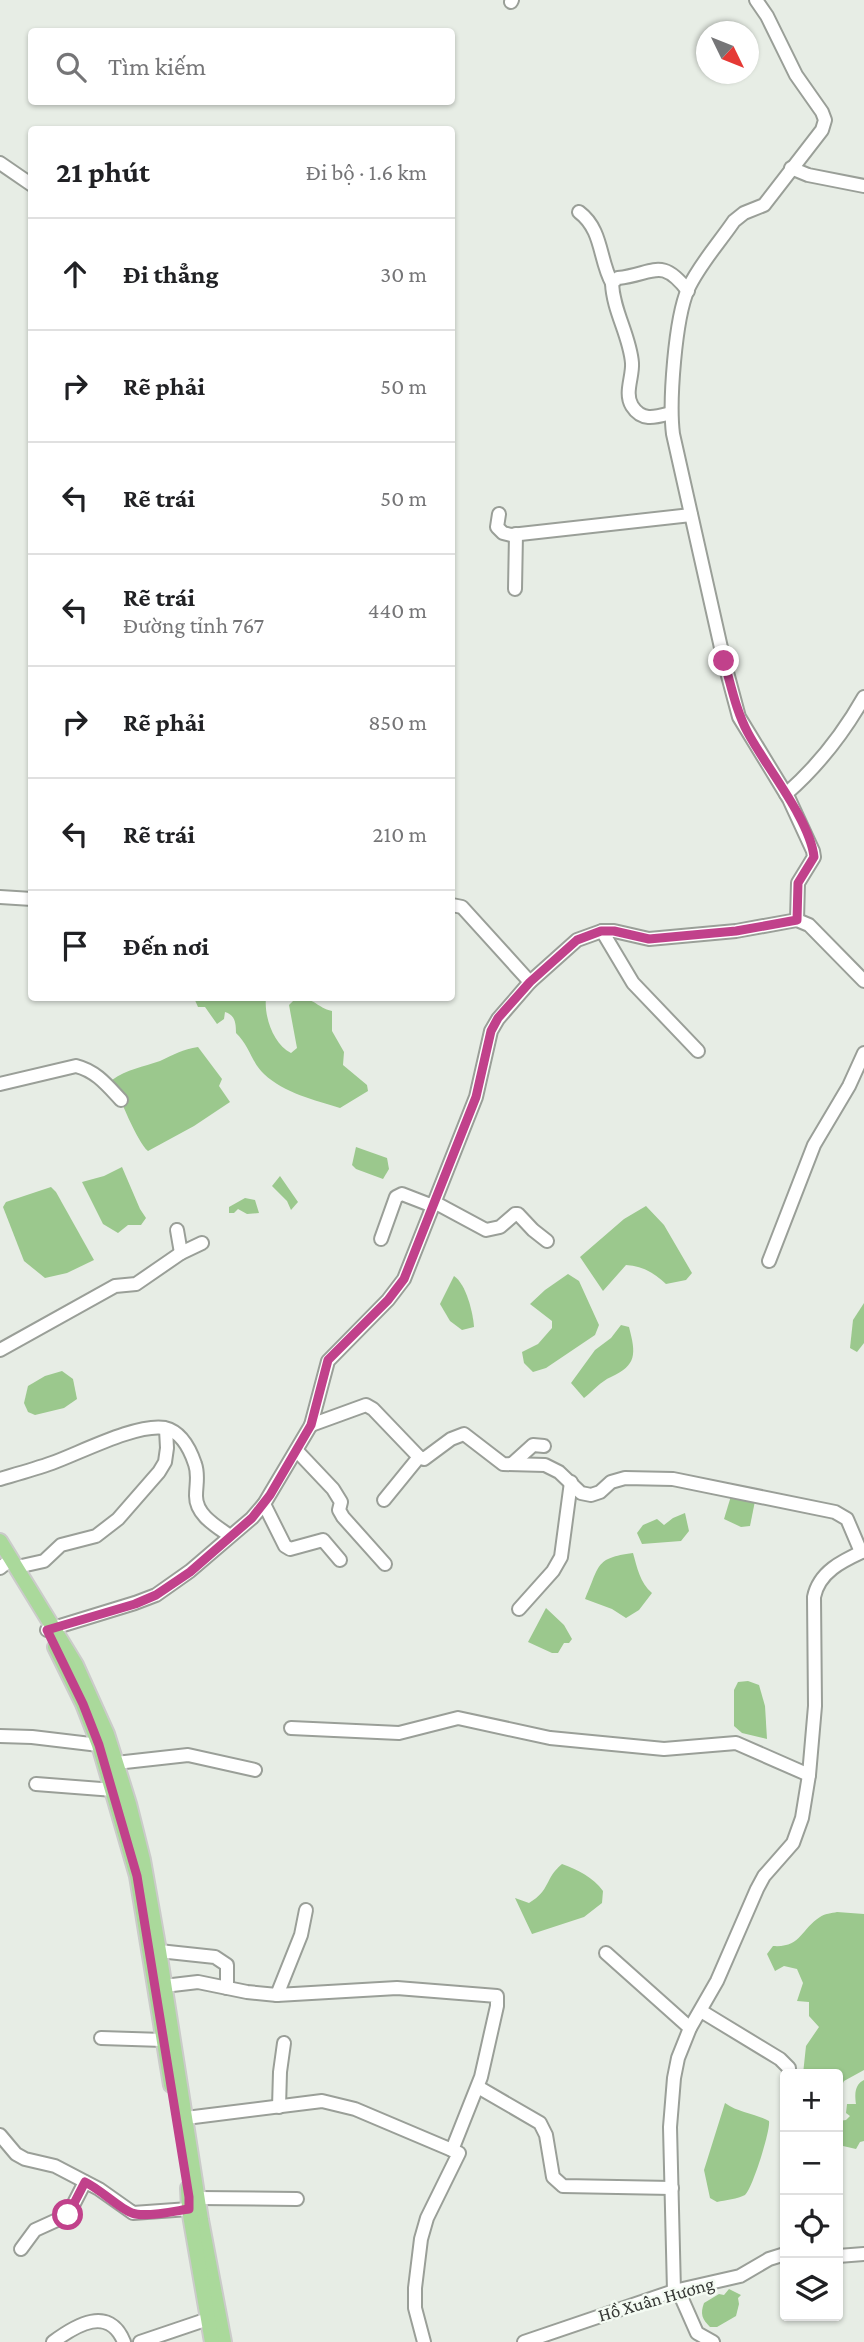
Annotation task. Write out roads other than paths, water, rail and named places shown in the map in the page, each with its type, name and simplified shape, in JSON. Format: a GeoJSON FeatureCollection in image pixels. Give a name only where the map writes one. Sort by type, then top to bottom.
{"type":"FeatureCollection","features":[{"type":"Feature","properties":{"kind":"main road"},"geometry":{"type":"LineString","coordinates":[[0,1541],[5,1564],[76,1665],[107,1734],[116,1763],[143,1860],[159,1951],[186,2118],[193,2204]]}},
{"type":"Feature","properties":{"kind":"main road"},"geometry":{"type":"LineString","coordinates":[[50,1629],[99,1745],[137,1876],[180,2140],[224,2342]]}},
{"type":"Feature","properties":{"kind":"main road"},"geometry":{"type":"LineString","coordinates":[[198,2232],[212,2342]]}},
{"type":"Feature","properties":{"kind":"street"},"geometry":{"type":"LineString","coordinates":[[756,0],[767,16],[796,75],[822,112],[825,121],[822,130],[764,205],[744,213],[734,221],[688,291],[680,316],[671,413],[691,515],[739,717],[786,794],[811,842],[814,857],[798,883],[797,920]]}},
{"type":"Feature","properties":{"kind":"street"},"geometry":{"type":"LineString","coordinates":[[0,163],[28,182]]}},
{"type":"Feature","properties":{"kind":"street"},"geometry":{"type":"LineString","coordinates":[[791,168],[808,175],[864,186]]}},
{"type":"Feature","properties":{"kind":"street"},"geometry":{"type":"LineString","coordinates":[[579,212],[596,233],[632,361],[629,396],[631,404],[641,415],[648,418],[671,413]]}},
{"type":"Feature","properties":{"kind":"street"},"geometry":{"type":"LineString","coordinates":[[611,284],[618,278],[664,270],[674,275],[688,291]]}},
{"type":"Feature","properties":{"kind":"street"},"geometry":{"type":"LineString","coordinates":[[499,514],[497,525],[499,530],[506,534],[691,515]]}},
{"type":"Feature","properties":{"kind":"street"},"geometry":{"type":"LineString","coordinates":[[515,589],[516,534]]}},
{"type":"Feature","properties":{"kind":"street"},"geometry":{"type":"LineString","coordinates":[[786,794],[833,746],[864,697]]}},
{"type":"Feature","properties":{"kind":"street"},"geometry":{"type":"LineString","coordinates":[[0,897],[28,899]]}},
{"type":"Feature","properties":{"kind":"street"},"geometry":{"type":"LineString","coordinates":[[455,906],[462,907],[530,982]]}},
{"type":"Feature","properties":{"kind":"street"},"geometry":{"type":"LineString","coordinates":[[50,1629],[135,1604],[156,1595],[190,1572],[252,1518],[264,1504],[311,1425],[328,1360],[391,1296],[404,1279],[476,1097],[491,1031],[498,1018],[530,982],[577,940],[601,931],[614,931],[649,939],[736,931],[797,920],[809,925],[863,979]]}},
{"type":"Feature","properties":{"kind":"street"},"geometry":{"type":"LineString","coordinates":[[601,931],[633,983],[698,1051]]}},
{"type":"Feature","properties":{"kind":"street"},"geometry":{"type":"LineString","coordinates":[[769,1261],[810,1154],[849,1086],[864,1053]]}},
{"type":"Feature","properties":{"kind":"street"},"geometry":{"type":"LineString","coordinates":[[0,1084],[76,1066],[97,1076],[121,1100]]}},
{"type":"Feature","properties":{"kind":"street"},"geometry":{"type":"LineString","coordinates":[[381,1239],[396,1197],[402,1194],[434,1204],[486,1230],[500,1227],[518,1214],[547,1241]]}},
{"type":"Feature","properties":{"kind":"street"},"geometry":{"type":"LineString","coordinates":[[177,1230],[181,1253]]}},
{"type":"Feature","properties":{"kind":"street"},"geometry":{"type":"LineString","coordinates":[[0,1350],[115,1286],[136,1284],[181,1253],[202,1243]]}},
{"type":"Feature","properties":{"kind":"street"},"geometry":{"type":"LineString","coordinates":[[381,1286],[391,1296]]}},
{"type":"Feature","properties":{"kind":"street"},"geometry":{"type":"LineString","coordinates":[[311,1425],[366,1405],[419,1457],[428,1457],[451,1439],[464,1434],[503,1464],[545,1465],[559,1472],[581,1493],[591,1496],[611,1482],[625,1478],[673,1479],[835,1512],[847,1519],[863,1551],[836,1565],[818,1583],[814,1597],[815,1706],[802,1818],[793,1843],[764,1876],[701,2011],[690,2028],[674,2078],[670,2127],[676,2290],[692,2338],[713,2342]]}},
{"type":"Feature","properties":{"kind":"street"},"geometry":{"type":"LineString","coordinates":[[5,1564],[44,1561],[61,1545],[96,1536],[118,1519],[159,1472],[165,1461],[166,1429]]}},
{"type":"Feature","properties":{"kind":"street"},"geometry":{"type":"LineString","coordinates":[[0,1479],[50,1464],[141,1430],[166,1429],[177,1433],[193,1459],[198,1473],[198,1506],[209,1521],[230,1536]]}},
{"type":"Feature","properties":{"kind":"street"},"geometry":{"type":"LineString","coordinates":[[512,1464],[533,1445],[544,1446]]}},
{"type":"Feature","properties":{"kind":"street"},"geometry":{"type":"LineString","coordinates":[[297,1451],[333,1489],[341,1502],[339,1510],[343,1517],[385,1564]]}},
{"type":"Feature","properties":{"kind":"street"},"geometry":{"type":"LineString","coordinates":[[384,1500],[419,1457]]}},
{"type":"Feature","properties":{"kind":"street"},"geometry":{"type":"LineString","coordinates":[[519,1609],[554,1571],[561,1558],[570,1482]]}},
{"type":"Feature","properties":{"kind":"street"},"geometry":{"type":"LineString","coordinates":[[264,1504],[285,1546],[290,1549],[323,1540],[340,1560]]}},
{"type":"Feature","properties":{"kind":"street"},"geometry":{"type":"LineString","coordinates":[[291,1728],[399,1733],[458,1718],[550,1738],[664,1749],[736,1743],[809,1775]]}},
{"type":"Feature","properties":{"kind":"street"},"geometry":{"type":"LineString","coordinates":[[0,1736],[99,1745]]}},
{"type":"Feature","properties":{"kind":"street"},"geometry":{"type":"LineString","coordinates":[[116,1763],[188,1755],[255,1770]]}},
{"type":"Feature","properties":{"kind":"street"},"geometry":{"type":"LineString","coordinates":[[36,1784],[114,1790]]}},
{"type":"Feature","properties":{"kind":"street"},"geometry":{"type":"LineString","coordinates":[[277,1995],[301,1935],[306,1910]]}},
{"type":"Feature","properties":{"kind":"street"},"geometry":{"type":"LineString","coordinates":[[159,1951],[215,1957],[227,1965],[227,1988]]}},
{"type":"Feature","properties":{"kind":"street"},"geometry":{"type":"LineString","coordinates":[[606,1953],[690,2028]]}},
{"type":"Feature","properties":{"kind":"street"},"geometry":{"type":"LineString","coordinates":[[164,1986],[198,1982],[277,1995],[397,1988],[494,1994],[498,1998],[478,2087],[452,2150]]}},
{"type":"Feature","properties":{"kind":"street"},"geometry":{"type":"LineString","coordinates":[[701,2011],[780,2059],[789,2069]]}},
{"type":"Feature","properties":{"kind":"street"},"geometry":{"type":"LineString","coordinates":[[101,2038],[163,2040]]}},
{"type":"Feature","properties":{"kind":"street"},"geometry":{"type":"LineString","coordinates":[[279,2107],[280,2072],[285,2043]]}},
{"type":"Feature","properties":{"kind":"street"},"geometry":{"type":"LineString","coordinates":[[478,2087],[541,2123],[546,2134],[553,2177],[563,2186],[672,2188]]}},
{"type":"Feature","properties":{"kind":"street"},"geometry":{"type":"LineString","coordinates":[[186,2118],[322,2101],[338,2103],[459,2153],[427,2218],[421,2239],[415,2298],[424,2342]]}},
{"type":"Feature","properties":{"kind":"street"},"geometry":{"type":"LineString","coordinates":[[0,2135],[16,2154],[25,2159],[55,2166],[133,2213],[193,2204],[297,2199]]}},
{"type":"Feature","properties":{"kind":"street"},"geometry":{"type":"LineString","coordinates":[[21,2249],[35,2230],[68,2215],[85,2182]]}},
{"type":"Feature","properties":{"kind":"street"},"geometry":{"type":"LineString","coordinates":[[843,2256],[864,2254]]}},
{"type":"Feature","properties":{"kind":"street","name":"Hồ Xuân Hương"},"geometry":{"type":"LineString","coordinates":[[524,2342],[676,2290],[740,2276],[780,2256]]}},
{"type":"Feature","properties":{"kind":"street"},"geometry":{"type":"LineString","coordinates":[[140,2342],[208,2319]]}},
{"type":"Feature","properties":{"kind":"street"},"geometry":{"type":"LineString","coordinates":[[53,2342],[72,2328],[99,2322],[110,2323],[124,2342]]}}]}
